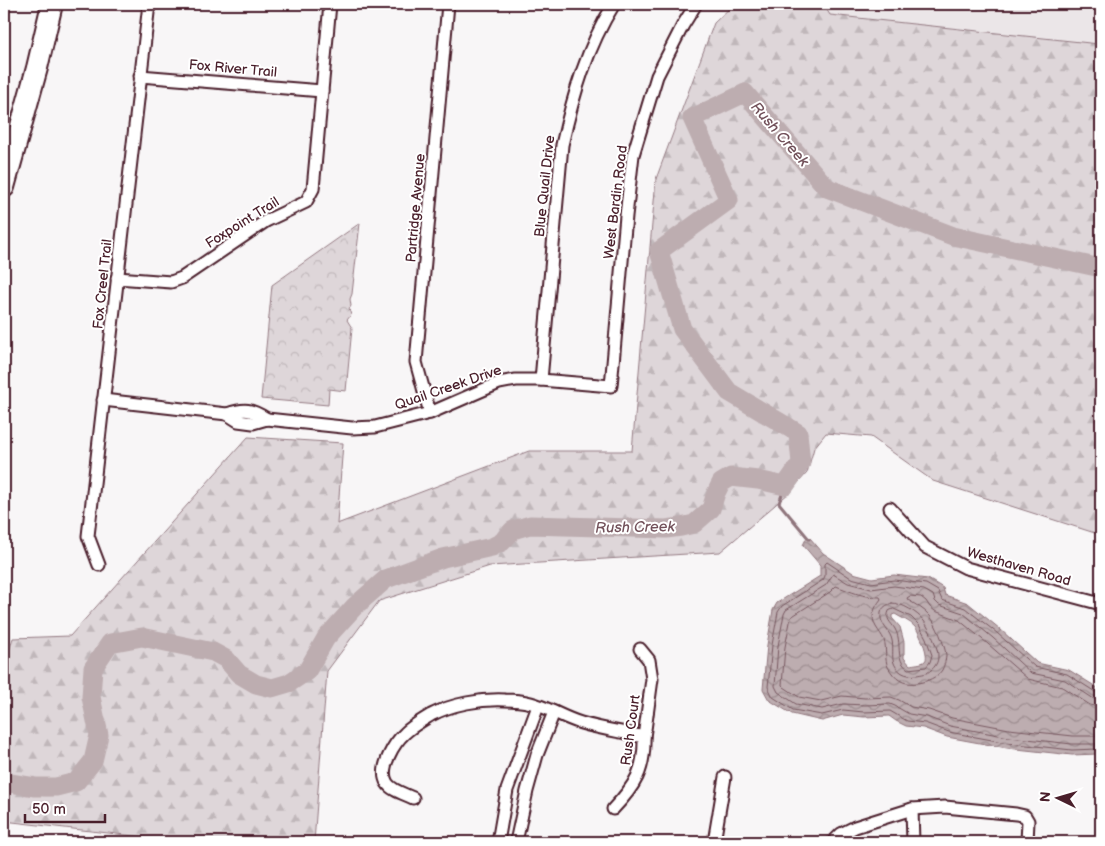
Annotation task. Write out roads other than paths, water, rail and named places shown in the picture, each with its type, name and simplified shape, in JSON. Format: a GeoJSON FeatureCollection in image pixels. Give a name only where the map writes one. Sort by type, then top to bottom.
{"type":"FeatureCollection","features":[{"type":"Feature","properties":{"kind":"highway"},"geometry":{"type":"LineString","coordinates":[[4,187],[37,68],[52,4]]}},
{"type":"Feature","properties":{"kind":"street","name":"Fox Creel Trail"},"geometry":{"type":"LineString","coordinates":[[99,565],[88,536],[149,4]]}},
{"type":"Feature","properties":{"kind":"street","name":"Foxpoint Trail"},"geometry":{"type":"LineString","coordinates":[[117,278],[171,282],[182,278],[266,221],[306,202],[313,189],[330,4]]}},
{"type":"Feature","properties":{"kind":"street","name":"Partridge Avenue"},"geometry":{"type":"LineString","coordinates":[[430,413],[416,362],[448,4]]}},
{"type":"Feature","properties":{"kind":"street","name":"Blue Quail Drive"},"geometry":{"type":"LineString","coordinates":[[541,380],[562,145],[571,107],[588,55],[605,18],[614,4]]}},
{"type":"Feature","properties":{"kind":"street","name":"West Bardin Road"},"geometry":{"type":"LineString","coordinates":[[611,386],[626,216],[634,156],[657,76],[696,4]]}},
{"type":"Feature","properties":{"kind":"street","name":"Fox River Trail"},"geometry":{"type":"LineString","coordinates":[[140,76],[322,91]]}},
{"type":"Feature","properties":{"kind":"street","name":"Quail Creek Drive"},"geometry":{"type":"LineString","coordinates":[[103,400],[227,414],[239,410],[255,411],[267,419],[352,428],[375,428],[430,413],[499,383],[516,380],[541,380],[611,386]]}},
{"type":"Feature","properties":{"kind":"street","name":"Westhaven Road"},"geometry":{"type":"LineString","coordinates":[[890,508],[925,547],[966,568],[1101,604]]}},
{"type":"Feature","properties":{"kind":"street","name":"Rush Court"},"geometry":{"type":"LineString","coordinates":[[613,809],[625,797],[641,770],[652,679],[650,660],[640,649]]}},
{"type":"Feature","properties":{"kind":"street"},"geometry":{"type":"LineString","coordinates":[[413,798],[393,789],[387,784],[386,766],[391,751],[405,733],[431,715],[450,708],[480,701],[505,700],[532,703],[586,724],[644,737]]}},
{"type":"Feature","properties":{"kind":"street"},"geometry":{"type":"LineString","coordinates":[[498,842],[508,790],[538,706]]}},
{"type":"Feature","properties":{"kind":"street"},"geometry":{"type":"LineString","coordinates":[[516,842],[529,782],[537,755],[554,712]]}},
{"type":"Feature","properties":{"kind":"street"},"geometry":{"type":"LineString","coordinates":[[714,842],[725,777]]}},
{"type":"Feature","properties":{"kind":"street"},"geometry":{"type":"LineString","coordinates":[[833,842],[841,834],[855,827],[912,809],[945,807],[1025,816],[1028,821],[1027,842]]}},
{"type":"Feature","properties":{"kind":"street"},"geometry":{"type":"LineString","coordinates":[[912,809],[912,842]]}},
{"type":"Feature","properties":{"kind":"water"},"geometry":{"type":"Polygon","coordinates":[[[807,537],[810,538],[823,553],[853,573],[872,578],[894,575],[928,579],[943,588],[945,595],[968,603],[1037,663],[1069,670],[1101,690],[1101,760],[1098,754],[1072,755],[1007,748],[947,737],[923,728],[906,726],[889,716],[864,717],[843,715],[822,721],[792,714],[769,700],[763,689],[767,645],[773,610],[777,603],[820,576],[820,565],[803,545],[807,537]],[[895,614],[892,615],[892,618],[900,627],[904,642],[904,658],[910,665],[924,662],[926,658],[925,649],[917,630],[911,623],[895,614]]]}},
{"type":"Feature","properties":{"kind":"waterway","name":"Rush Creek"},"geometry":{"type":"LineString","coordinates":[[4,782],[35,787],[56,787],[76,782],[93,761],[99,735],[91,697],[93,668],[110,643],[142,637],[213,652],[226,659],[239,674],[256,684],[272,688],[289,683],[307,671],[326,638],[355,606],[386,579],[443,558],[492,547],[502,542],[513,530],[530,525],[666,529],[694,524],[711,509],[721,483],[731,477],[785,486],[801,463],[798,433],[729,392],[682,329],[659,251],[729,200],[692,118],[745,93],[827,188],[953,236],[1101,268]]}},
{"type":"Feature","properties":{"kind":"waterway"},"geometry":{"type":"LineString","coordinates":[[785,486],[779,503],[809,539]]}}]}
